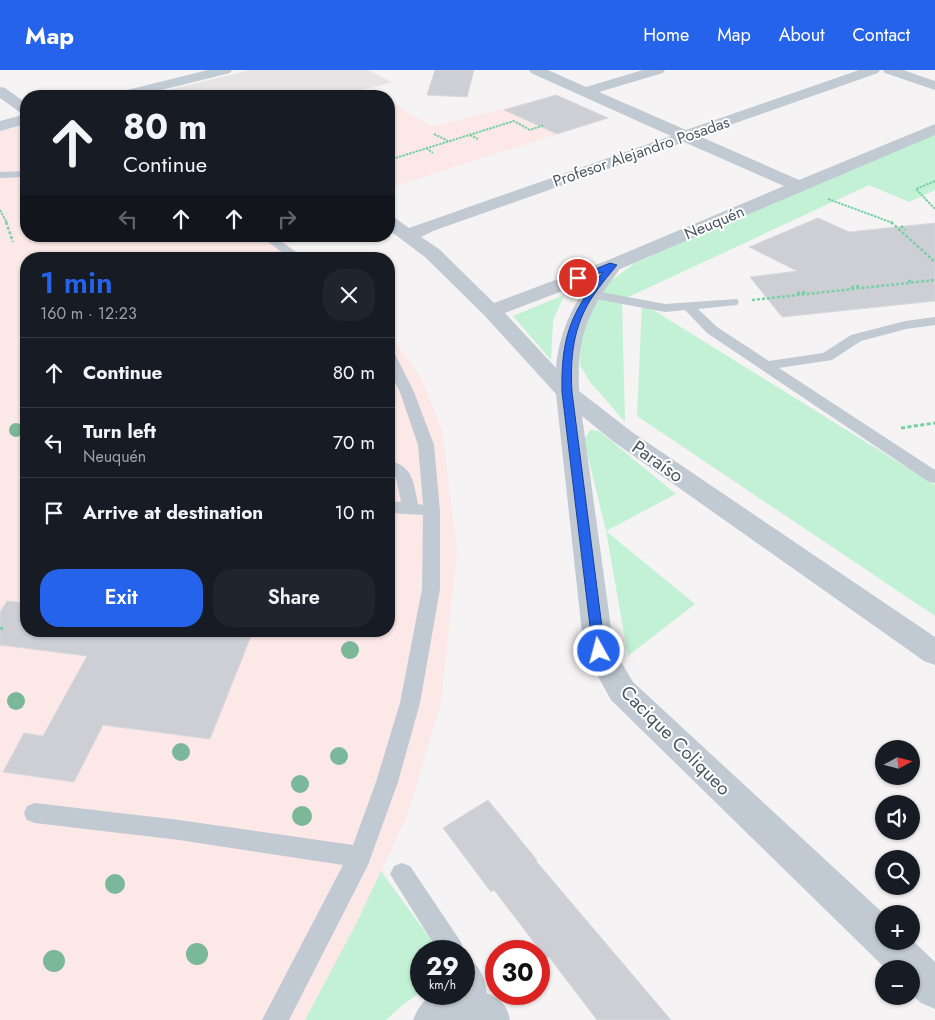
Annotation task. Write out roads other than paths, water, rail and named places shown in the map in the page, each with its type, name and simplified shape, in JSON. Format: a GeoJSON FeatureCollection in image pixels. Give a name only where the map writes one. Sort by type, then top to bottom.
{"type":"FeatureCollection","features":[{"type":"Feature","properties":{"kind":"main road"},"geometry":{"type":"LineString","coordinates":[[144,90],[225,70]]}},
{"type":"Feature","properties":{"kind":"main road"},"geometry":{"type":"LineString","coordinates":[[0,126],[20,121]]}},
{"type":"Feature","properties":{"kind":"street"},"geometry":{"type":"LineString","coordinates":[[536,70],[798,186]]}},
{"type":"Feature","properties":{"kind":"street"},"geometry":{"type":"LineString","coordinates":[[584,92],[658,70]]}},
{"type":"Feature","properties":{"kind":"street","name":"Profesor Alejandro Posadas"},"geometry":{"type":"LineString","coordinates":[[410,235],[426,227],[873,70]]}},
{"type":"Feature","properties":{"kind":"street"},"geometry":{"type":"LineString","coordinates":[[890,70],[935,86]]}},
{"type":"Feature","properties":{"kind":"street"},"geometry":{"type":"LineString","coordinates":[[0,91],[20,106]]}},
{"type":"Feature","properties":{"kind":"street","name":"Neuquén"},"geometry":{"type":"LineString","coordinates":[[491,311],[613,265],[935,129]]}},
{"type":"Feature","properties":{"kind":"street","name":"Paraíso"},"geometry":{"type":"LineString","coordinates":[[395,226],[432,253],[491,311],[567,392],[623,437],[935,653]]}},
{"type":"Feature","properties":{"kind":"street","name":"Cacique Coliqueo"},"geometry":{"type":"LineString","coordinates":[[613,265],[590,294],[576,318],[570,339],[566,366],[567,392],[599,651],[622,691],[875,932]]}},
{"type":"Feature","properties":{"kind":"street","name":"Cacique Coliqueo"},"geometry":{"type":"LineString","coordinates":[[894,950],[935,989]]}},
{"type":"Feature","properties":{"kind":"street"},"geometry":{"type":"LineString","coordinates":[[433,1020],[447,1009],[482,1014]]}},
{"type":"Feature","properties":{"kind":"lane"},"geometry":{"type":"LineString","coordinates":[[0,175],[20,174]]}},
{"type":"Feature","properties":{"kind":"lane"},"geometry":{"type":"LineString","coordinates":[[275,242],[290,252]]}},
{"type":"Feature","properties":{"kind":"lane"},"geometry":{"type":"LineString","coordinates":[[590,294],[665,308],[732,302]]}},
{"type":"Feature","properties":{"kind":"lane"},"geometry":{"type":"LineString","coordinates":[[688,306],[712,330],[935,478]]}},
{"type":"Feature","properties":{"kind":"lane"},"geometry":{"type":"LineString","coordinates":[[765,366],[827,357],[856,338],[905,324],[935,322]]}},
{"type":"Feature","properties":{"kind":"lane"},"geometry":{"type":"LineString","coordinates":[[275,1020],[360,856],[387,782],[410,704],[431,589],[432,511],[426,444],[407,392],[395,368]]}},
{"type":"Feature","properties":{"kind":"lane"},"geometry":{"type":"LineString","coordinates":[[395,466],[404,477],[411,509]]}},
{"type":"Feature","properties":{"kind":"lane"},"geometry":{"type":"LineString","coordinates":[[395,508],[432,511]]}},
{"type":"Feature","properties":{"kind":"lane"},"geometry":{"type":"LineString","coordinates":[[35,813],[179,830],[360,856]]}},
{"type":"Feature","properties":{"kind":"lane"},"geometry":{"type":"LineString","coordinates":[[402,874],[445,940]]}},
{"type":"Feature","properties":{"kind":"lane"},"geometry":{"type":"LineString","coordinates":[[475,990],[482,1014]]}}]}
